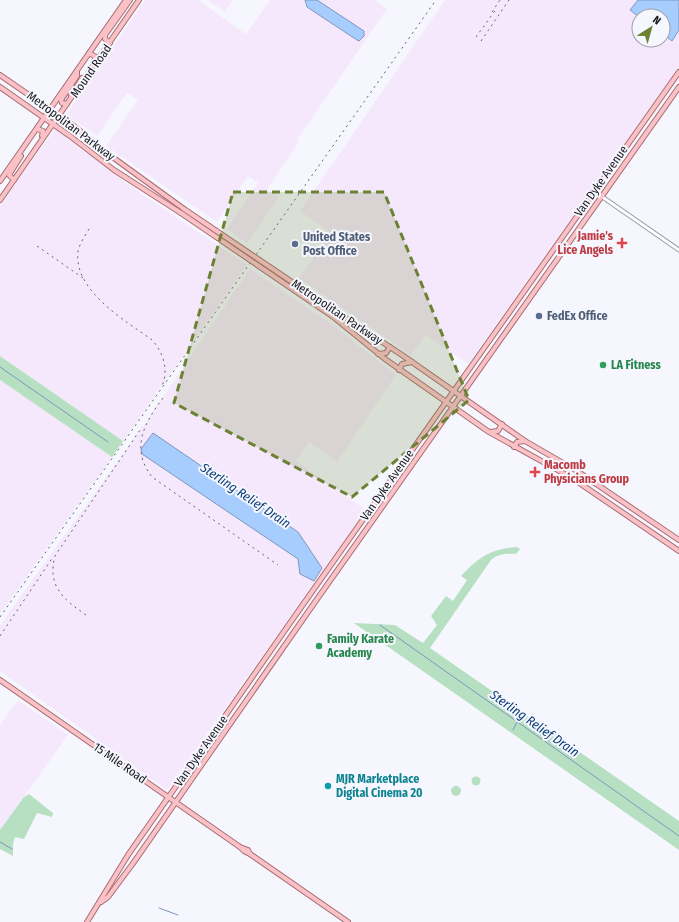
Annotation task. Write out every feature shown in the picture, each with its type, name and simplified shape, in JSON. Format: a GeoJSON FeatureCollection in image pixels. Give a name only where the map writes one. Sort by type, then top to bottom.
{"type":"FeatureCollection","features":[{"type":"Feature","properties":{"kind":"main road","name":"Mound Road"},"geometry":{"type":"LineString","coordinates":[[0,181],[126,0]]}},
{"type":"Feature","properties":{"kind":"main road"},"geometry":{"type":"LineString","coordinates":[[110,43],[105,39],[106,35],[130,0]]}},
{"type":"Feature","properties":{"kind":"main road","name":"Mound Road"},"geometry":{"type":"LineString","coordinates":[[0,200],[139,0]]}},
{"type":"Feature","properties":{"kind":"main road"},"geometry":{"type":"LineString","coordinates":[[76,71],[77,76],[61,100],[62,103],[69,102],[72,92],[95,60],[95,56],[89,53]]}},
{"type":"Feature","properties":{"kind":"main road","name":"Van Dyke Avenue"},"geometry":{"type":"LineString","coordinates":[[87,922],[100,902],[107,887],[128,855],[514,304],[679,72]]}},
{"type":"Feature","properties":{"kind":"main road","name":"Metropolitan Parkway"},"geometry":{"type":"LineString","coordinates":[[0,75],[50,109],[183,211],[334,314],[390,347],[525,441],[572,468],[679,540]]}},
{"type":"Feature","properties":{"kind":"main road","name":"Metropolitan Parkway"},"geometry":{"type":"LineString","coordinates":[[0,87],[85,147],[133,184],[183,211]]}},
{"type":"Feature","properties":{"kind":"main road","name":"Van Dyke Avenue"},"geometry":{"type":"LineString","coordinates":[[100,902],[111,893],[144,848],[340,566],[679,87]]}},
{"type":"Feature","properties":{"kind":"main road"},"geometry":{"type":"LineString","coordinates":[[658,101],[662,104],[663,109]]}},
{"type":"Feature","properties":{"kind":"main road"},"geometry":{"type":"LineString","coordinates":[[18,174],[20,167],[43,134],[42,130],[36,129]]}},
{"type":"Feature","properties":{"kind":"main road"},"geometry":{"type":"LineString","coordinates":[[85,147],[91,146],[93,141]]}},
{"type":"Feature","properties":{"kind":"main road"},"geometry":{"type":"LineString","coordinates":[[14,180],[9,175],[23,153],[23,148]]}},
{"type":"Feature","properties":{"kind":"main road"},"geometry":{"type":"LineString","coordinates":[[98,158],[99,153],[106,152]]}},
{"type":"Feature","properties":{"kind":"main road"},"geometry":{"type":"LineString","coordinates":[[605,175],[606,181],[610,184]]}},
{"type":"Feature","properties":{"kind":"main road"},"geometry":{"type":"LineString","coordinates":[[562,237],[562,242],[567,245]]}},
{"type":"Feature","properties":{"kind":"main road"},"geometry":{"type":"LineString","coordinates":[[550,253],[555,256],[555,261]]}},
{"type":"Feature","properties":{"kind":"main road"},"geometry":{"type":"LineString","coordinates":[[514,304],[514,310],[519,313]]}},
{"type":"Feature","properties":{"kind":"main road","name":"Metropolitan Parkway"},"geometry":{"type":"LineString","coordinates":[[334,314],[378,354],[399,370],[489,432],[566,475],[679,551]]}},
{"type":"Feature","properties":{"kind":"main road"},"geometry":{"type":"LineString","coordinates":[[487,344],[491,347],[491,353]]}},
{"type":"Feature","properties":{"kind":"main road"},"geometry":{"type":"LineString","coordinates":[[378,354],[386,353],[390,347]]}},
{"type":"Feature","properties":{"kind":"main road"},"geometry":{"type":"LineString","coordinates":[[399,370],[404,363],[412,362]]}},
{"type":"Feature","properties":{"kind":"main road"},"geometry":{"type":"LineString","coordinates":[[489,432],[498,431],[502,424]]}},
{"type":"Feature","properties":{"kind":"main road"},"geometry":{"type":"LineString","coordinates":[[514,447],[518,441],[525,441]]}},
{"type":"Feature","properties":{"kind":"main road"},"geometry":{"type":"LineString","coordinates":[[410,452],[409,460],[414,463]]}},
{"type":"Feature","properties":{"kind":"main road"},"geometry":{"type":"LineString","coordinates":[[551,466],[556,465],[559,460]]}},
{"type":"Feature","properties":{"kind":"main road"},"geometry":{"type":"LineString","coordinates":[[566,475],[567,470],[572,468]]}},
{"type":"Feature","properties":{"kind":"main road"},"geometry":{"type":"LineString","coordinates":[[398,470],[402,473],[402,480]]}},
{"type":"Feature","properties":{"kind":"main road"},"geometry":{"type":"LineString","coordinates":[[375,503],[374,509],[378,513]]}},
{"type":"Feature","properties":{"kind":"main road"},"geometry":{"type":"LineString","coordinates":[[631,518],[633,513],[638,512]]}},
{"type":"Feature","properties":{"kind":"main road"},"geometry":{"type":"LineString","coordinates":[[336,557],[336,564],[340,566]]}},
{"type":"Feature","properties":{"kind":"main road"},"geometry":{"type":"LineString","coordinates":[[322,577],[326,580],[326,586]]}},
{"type":"Feature","properties":{"kind":"main road"},"geometry":{"type":"LineString","coordinates":[[276,643],[276,648],[281,652]]}},
{"type":"Feature","properties":{"kind":"main road"},"geometry":{"type":"LineString","coordinates":[[262,663],[266,665],[267,671]]}},
{"type":"Feature","properties":{"kind":"main road","name":"15 Mile Road"},"geometry":{"type":"LineString","coordinates":[[0,680],[240,846],[248,850],[250,854],[348,922]]}},
{"type":"Feature","properties":{"kind":"main road"},"geometry":{"type":"LineString","coordinates":[[216,729],[216,734],[221,738]]}},
{"type":"Feature","properties":{"kind":"main road"},"geometry":{"type":"LineString","coordinates":[[204,746],[208,748],[209,755]]}},
{"type":"Feature","properties":{"kind":"main road"},"geometry":{"type":"LineString","coordinates":[[140,838],[141,844],[144,848]]}},
{"type":"Feature","properties":{"kind":"main road"},"geometry":{"type":"LineString","coordinates":[[128,855],[133,857],[134,862]]}},
{"type":"Feature","properties":{"kind":"main road"},"geometry":{"type":"LineString","coordinates":[[107,887],[111,893]]}},
{"type":"Feature","properties":{"kind":"street"},"geometry":{"type":"LineString","coordinates":[[601,196],[679,250]]}},
{"type":"Feature","properties":{"kind":"highlighted area"},"geometry":{"type":"Polygon","coordinates":[[[233,192],[384,192],[469,400],[352,497],[174,403],[233,192]]]}},
{"type":"Feature","properties":{"kind":"shaded area"},"geometry":{"type":"Polygon","coordinates":[[[145,0],[198,0],[246,34],[270,0],[375,0],[387,9],[297,140],[299,142],[267,189],[279,197],[247,243],[227,229],[258,183],[248,176],[217,222],[106,146],[138,100],[127,93],[97,136],[66,115],[145,0]]]}},
{"type":"Feature","properties":{"kind":"shaded area"},"geometry":{"type":"Polygon","coordinates":[[[207,0],[233,0],[225,12],[207,0]]]}},
{"type":"Feature","properties":{"kind":"shaded area"},"geometry":{"type":"Polygon","coordinates":[[[445,0],[679,0],[679,67],[468,364],[426,335],[411,355],[299,278],[331,233],[300,211],[445,0]]]}},
{"type":"Feature","properties":{"kind":"shaded area"},"geometry":{"type":"Polygon","coordinates":[[[55,129],[67,137],[85,153],[89,153],[127,184],[247,265],[123,441],[0,356],[0,205],[55,129]]]}},
{"type":"Feature","properties":{"kind":"shaded area"},"geometry":{"type":"Polygon","coordinates":[[[250,269],[334,326],[396,375],[337,462],[309,442],[296,461],[366,510],[167,790],[0,671],[0,625],[146,422],[250,269]]]}},
{"type":"Feature","properties":{"kind":"shaded area"},"geometry":{"type":"Polygon","coordinates":[[[0,380],[112,457],[0,614],[0,380]]]}},
{"type":"Feature","properties":{"kind":"shaded area"},"geometry":{"type":"Polygon","coordinates":[[[18,700],[68,735],[0,830],[0,725],[18,700]]]}},
{"type":"Feature","properties":{"kind":"green space"},"geometry":{"type":"Polygon","coordinates":[[[0,356],[123,441],[112,457],[0,380],[0,356]]]}},
{"type":"Feature","properties":{"kind":"green space","name":"Sterling Relief Drain"},"geometry":{"type":"Polygon","coordinates":[[[517,547],[520,549],[516,554],[503,554],[496,556],[491,560],[430,648],[679,821],[679,850],[354,623],[395,625],[423,643],[437,625],[431,616],[446,596],[453,601],[467,580],[461,576],[467,569],[492,552],[517,547]]]}},
{"type":"Feature","properties":{"kind":"green space"},"geometry":{"type":"Polygon","coordinates":[[[476,776],[481,781],[476,786],[471,781],[476,776]]]}},
{"type":"Feature","properties":{"kind":"green space"},"geometry":{"type":"Polygon","coordinates":[[[456,786],[461,791],[456,796],[451,791],[456,786]]]}},
{"type":"Feature","properties":{"kind":"green space"},"geometry":{"type":"Polygon","coordinates":[[[29,794],[53,813],[52,817],[37,813],[24,839],[15,837],[13,844],[13,856],[0,849],[0,830],[24,797],[29,794]]]}},
{"type":"Feature","properties":{"kind":"water"},"geometry":{"type":"Polygon","coordinates":[[[305,0],[317,0],[364,31],[364,36],[359,41],[357,40],[307,7],[305,0]]]}},
{"type":"Feature","properties":{"kind":"water"},"geometry":{"type":"Polygon","coordinates":[[[638,0],[679,0],[679,30],[672,41],[671,8],[632,8],[638,0]]]}},
{"type":"Feature","properties":{"kind":"water"},"geometry":{"type":"Polygon","coordinates":[[[153,433],[298,532],[322,568],[314,581],[300,574],[298,559],[142,454],[141,449],[153,433]]]}},
{"type":"Feature","properties":{"kind":"waterway","name":"Sterling Relief Drain"},"geometry":{"type":"LineString","coordinates":[[0,367],[108,442]]}},
{"type":"Feature","properties":{"kind":"waterway","name":"Sterling Relief Drain"},"geometry":{"type":"LineString","coordinates":[[380,625],[679,836]]}},
{"type":"Feature","properties":{"kind":"waterway"},"geometry":{"type":"LineString","coordinates":[[513,730],[517,722]]}},
{"type":"Feature","properties":{"kind":"waterway"},"geometry":{"type":"LineString","coordinates":[[0,842],[12,849]]}},
{"type":"Feature","properties":{"kind":"waterway"},"geometry":{"type":"LineString","coordinates":[[159,908],[178,915]]}},
{"type":"Feature","properties":{"kind":"railway"},"geometry":{"type":"LineString","coordinates":[[0,617],[436,0]]}},
{"type":"Feature","properties":{"kind":"railway"},"geometry":{"type":"LineString","coordinates":[[492,12],[500,0]]}},
{"type":"Feature","properties":{"kind":"railway"},"geometry":{"type":"LineString","coordinates":[[481,41],[509,0]]}},
{"type":"Feature","properties":{"kind":"railway"},"geometry":{"type":"LineString","coordinates":[[476,37],[497,8]]}},
{"type":"Feature","properties":{"kind":"railway"},"geometry":{"type":"LineString","coordinates":[[89,229],[81,242],[78,251],[79,265],[84,279],[102,302],[151,339],[159,349],[165,367],[162,386]]}},
{"type":"Feature","properties":{"kind":"railway"},"geometry":{"type":"LineString","coordinates":[[37,246],[83,278]]}},
{"type":"Feature","properties":{"kind":"railway"},"geometry":{"type":"LineString","coordinates":[[163,398],[150,417],[142,436],[141,446],[145,467],[152,477],[278,565]]}},
{"type":"Feature","properties":{"kind":"railway"},"geometry":{"type":"LineString","coordinates":[[86,615],[70,603],[55,584],[53,576],[55,556],[142,427]]}},
{"type":"Feature","properties":{"kind":"railway"},"geometry":{"type":"LineString","coordinates":[[0,636],[53,557]]}},
{"type":"Feature","properties":{"kind":"place","name":"Jamie's Lice Angels"},"geometry":{"type":"Point","coordinates":[622,243]}},
{"type":"Feature","properties":{"kind":"place","name":"United States Post Office"},"geometry":{"type":"Point","coordinates":[295,244]}},
{"type":"Feature","properties":{"kind":"place","name":"FedEx Office"},"geometry":{"type":"Point","coordinates":[539,316]}},
{"type":"Feature","properties":{"kind":"place","name":"LA Fitness"},"geometry":{"type":"Point","coordinates":[603,365]}},
{"type":"Feature","properties":{"kind":"place","name":"Macomb Physicians Group"},"geometry":{"type":"Point","coordinates":[535,472]}},
{"type":"Feature","properties":{"kind":"place","name":"Family Karate Academy"},"geometry":{"type":"Point","coordinates":[319,646]}},
{"type":"Feature","properties":{"kind":"place","name":"MJR Marketplace Digital Cinema 20"},"geometry":{"type":"Point","coordinates":[328,786]}}]}
